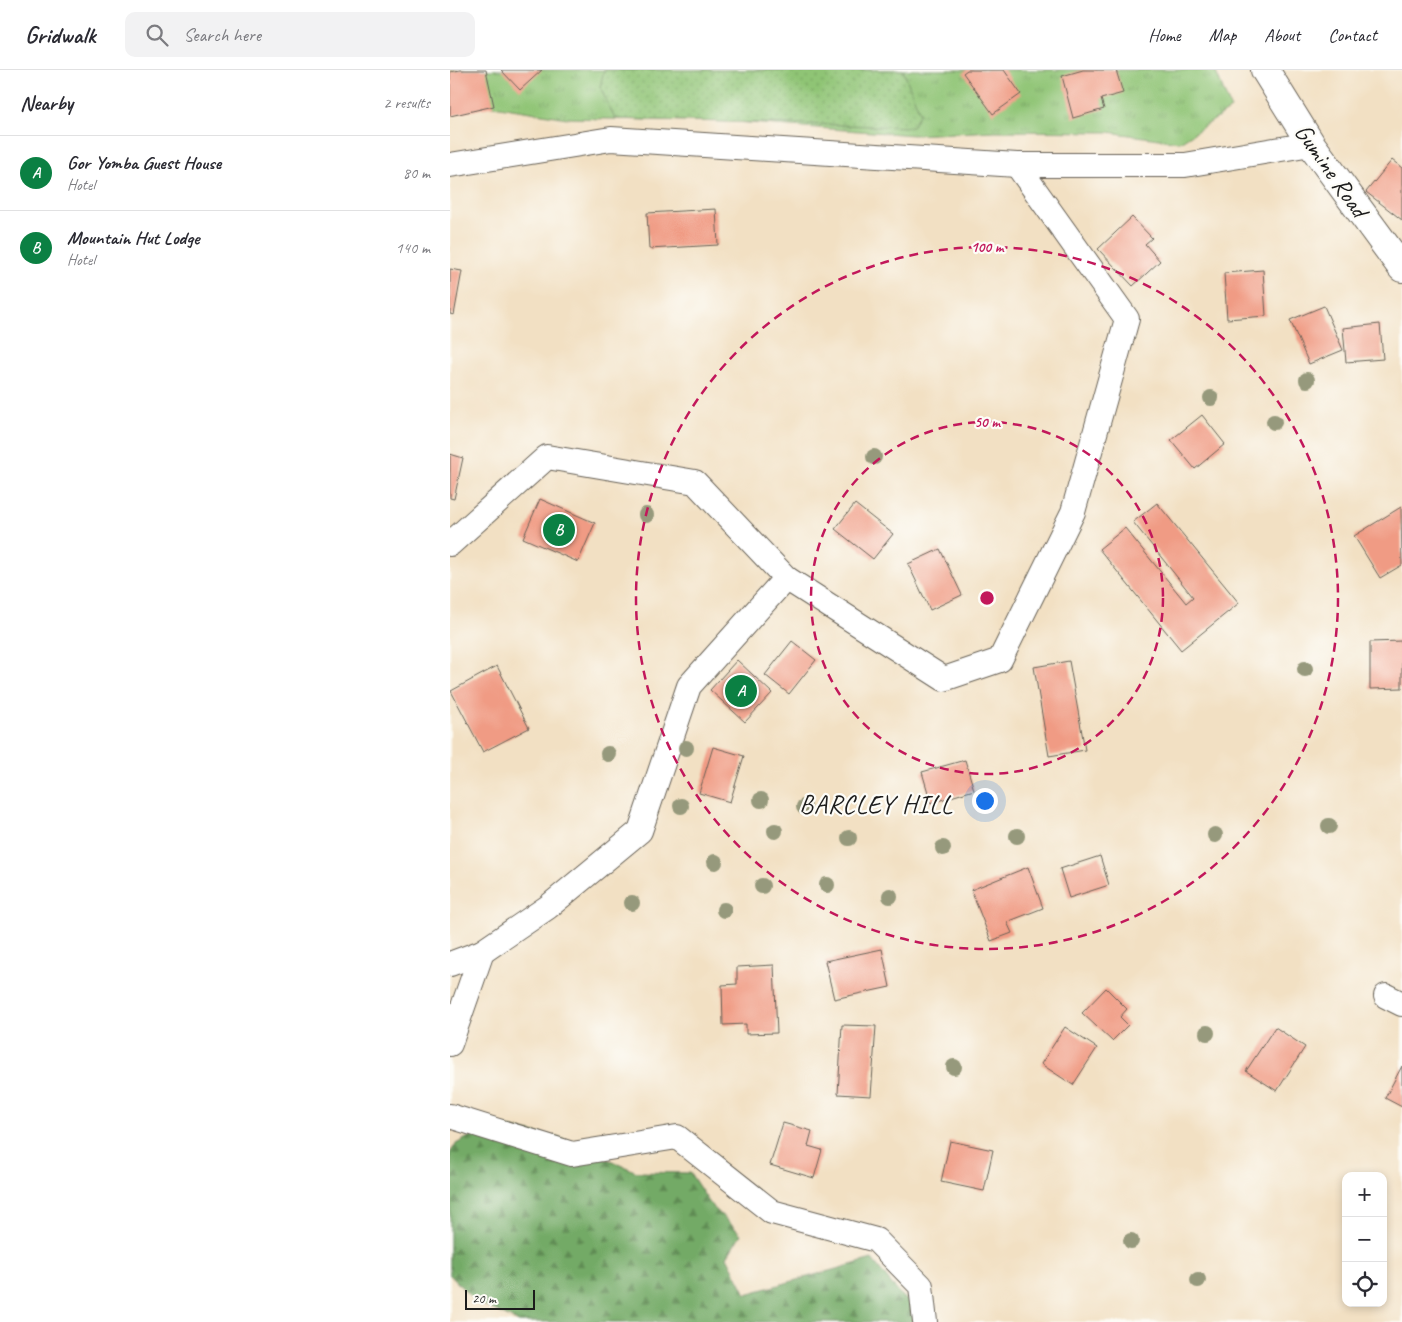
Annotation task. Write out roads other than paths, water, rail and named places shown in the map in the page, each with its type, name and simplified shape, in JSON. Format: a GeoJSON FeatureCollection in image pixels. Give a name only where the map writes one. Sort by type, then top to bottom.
{"type":"FeatureCollection","features":[{"type":"Feature","properties":{"kind":"main road","name":"Gumine Road"},"geometry":{"type":"LineString","coordinates":[[1265,70],[1311,144],[1402,268]]}},
{"type":"Feature","properties":{"kind":"street"},"geometry":{"type":"LineString","coordinates":[[450,165],[611,140],[1017,166],[1185,164],[1311,144]]}},
{"type":"Feature","properties":{"kind":"street"},"geometry":{"type":"LineString","coordinates":[[450,544],[547,457],[695,482],[786,578],[944,679],[1000,660],[1074,512],[1127,319],[1017,166]]}},
{"type":"Feature","properties":{"kind":"street"},"geometry":{"type":"LineString","coordinates":[[450,964],[482,952],[548,907],[640,831],[689,686],[786,578]]}},
{"type":"Feature","properties":{"kind":"street"},"geometry":{"type":"LineString","coordinates":[[450,1044],[482,952]]}},
{"type":"Feature","properties":{"kind":"street"},"geometry":{"type":"LineString","coordinates":[[450,1116],[572,1154],[677,1137],[772,1212],[876,1240],[921,1286],[925,1322]]}},
{"type":"Feature","properties":{"kind":"place","name":"Mountain Hut Lodge"},"geometry":{"type":"Point","coordinates":[559,530]}},
{"type":"Feature","properties":{"kind":"place","name":"Gor Yomba Guest House"},"geometry":{"type":"Point","coordinates":[741,691]}},
{"type":"Feature","properties":{"kind":"district","name":"BARCLEY HILL"},"geometry":{"type":"Point","coordinates":[876,804]}}]}
